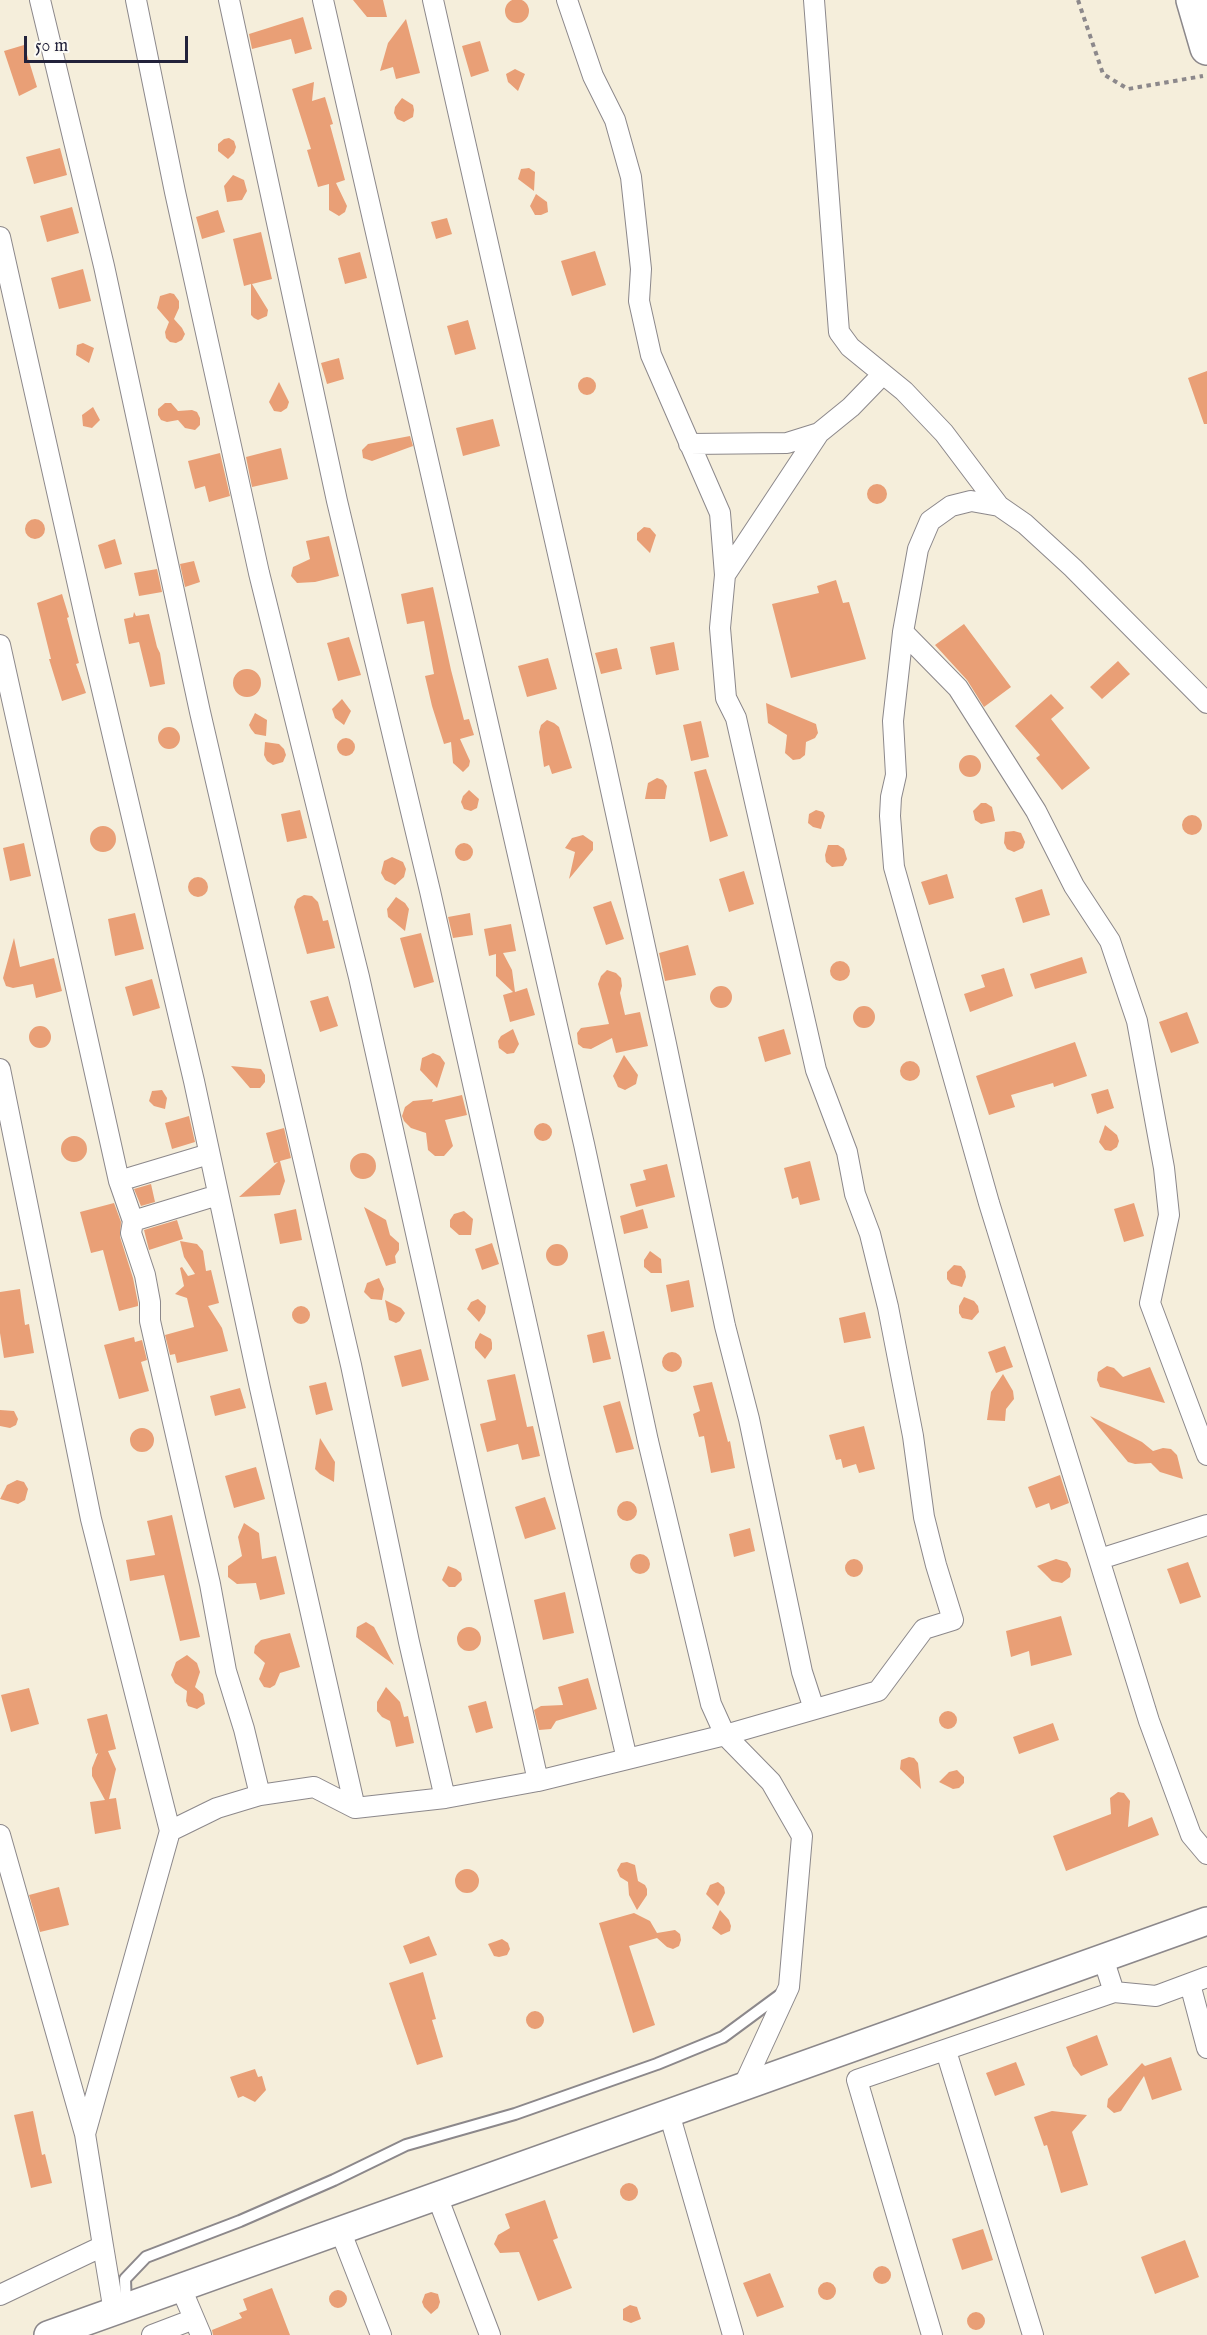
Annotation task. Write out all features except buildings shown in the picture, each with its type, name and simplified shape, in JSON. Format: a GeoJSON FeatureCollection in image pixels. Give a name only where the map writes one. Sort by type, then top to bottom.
{"type":"FeatureCollection","features":[{"type":"Feature","properties":{"kind":"highway"},"geometry":{"type":"LineString","coordinates":[[1193,0],[1207,48]]}},
{"type":"Feature","properties":{"kind":"main road"},"geometry":{"type":"LineString","coordinates":[[48,2335],[1207,1921]]}},
{"type":"Feature","properties":{"kind":"street"},"geometry":{"type":"LineString","coordinates":[[40,0],[104,266],[200,712],[351,1365],[445,1798]]}},
{"type":"Feature","properties":{"kind":"street"},"geometry":{"type":"LineString","coordinates":[[136,0],[259,573],[359,977],[538,1781]]}},
{"type":"Feature","properties":{"kind":"street"},"geometry":{"type":"LineString","coordinates":[[229,0],[337,501],[430,891],[561,1480],[627,1759]]}},
{"type":"Feature","properties":{"kind":"street"},"geometry":{"type":"LineString","coordinates":[[323,0],[584,1144],[656,1476],[711,1704],[725,1736],[771,1782],[802,1836],[789,1988],[743,2087]]}},
{"type":"Feature","properties":{"kind":"street"},"geometry":{"type":"LineString","coordinates":[[433,0],[666,1039],[725,1326],[749,1419],[802,1672],[814,1709]]}},
{"type":"Feature","properties":{"kind":"street"},"geometry":{"type":"LineString","coordinates":[[170,1831],[217,1808],[260,1795],[314,1786],[355,1808],[445,1798],[538,1781],[725,1736],[878,1691],[924,1629],[954,1620],[936,1565],[924,1517],[913,1437],[888,1307],[870,1234],[855,1194],[847,1152],[816,1070],[735,718],[726,698],[720,628],[725,575],[720,513],[651,355],[639,300],[641,269],[632,177],[615,120],[593,76],[567,0]]}},
{"type":"Feature","properties":{"kind":"street"},"geometry":{"type":"LineString","coordinates":[[814,0],[839,332],[850,347],[904,391],[944,433],[999,506],[1025,524],[1072,568],[1207,703]]}},
{"type":"Feature","properties":{"kind":"street"},"geometry":{"type":"LineString","coordinates":[[0,237],[355,1808]]}},
{"type":"Feature","properties":{"kind":"street"},"geometry":{"type":"LineString","coordinates":[[725,575],[819,433],[851,406],[882,375]]}},
{"type":"Feature","properties":{"kind":"street"},"geometry":{"type":"LineString","coordinates":[[689,444],[787,443],[819,433]]}},
{"type":"Feature","properties":{"kind":"street"},"geometry":{"type":"LineString","coordinates":[[999,506],[971,501],[951,506],[930,520],[918,549],[903,632],[893,721],[896,776],[891,797],[890,816],[894,867],[989,1203],[1149,1721],[1191,1835],[1207,1854]]}},
{"type":"Feature","properties":{"kind":"street"},"geometry":{"type":"LineString","coordinates":[[903,632],[958,688],[1036,811],[1074,886],[1110,940],[1137,1021],[1167,1191],[1169,1215],[1150,1303],[1207,1455]]}},
{"type":"Feature","properties":{"kind":"street"},"geometry":{"type":"LineString","coordinates":[[0,645],[119,1181],[133,1221],[131,1233],[145,1275],[150,1302],[150,1321],[210,1584],[226,1671],[244,1729],[260,1795]]}},
{"type":"Feature","properties":{"kind":"street"},"geometry":{"type":"LineString","coordinates":[[0,1069],[91,1519],[170,1831],[86,2134]]}},
{"type":"Feature","properties":{"kind":"street"},"geometry":{"type":"LineString","coordinates":[[119,1181],[209,1154]]}},
{"type":"Feature","properties":{"kind":"street"},"geometry":{"type":"LineString","coordinates":[[133,1221],[218,1195]]}},
{"type":"Feature","properties":{"kind":"street"},"geometry":{"type":"LineString","coordinates":[[1100,1558],[1207,1525]]}},
{"type":"Feature","properties":{"kind":"street"},"geometry":{"type":"LineString","coordinates":[[0,1835],[86,2134],[103,2246],[120,2309]]}},
{"type":"Feature","properties":{"kind":"street"},"geometry":{"type":"LineString","coordinates":[[1102,1958],[1114,1992]]}},
{"type":"Feature","properties":{"kind":"street"},"geometry":{"type":"LineString","coordinates":[[932,2335],[857,2080],[1114,1992],[1156,1996],[1198,1981],[1207,2048]]}},
{"type":"Feature","properties":{"kind":"street"},"geometry":{"type":"LineString","coordinates":[[946,2051],[1033,2335]]}},
{"type":"Feature","properties":{"kind":"street"},"geometry":{"type":"LineString","coordinates":[[669,2114],[733,2335]]}},
{"type":"Feature","properties":{"kind":"street"},"geometry":{"type":"LineString","coordinates":[[437,2196],[490,2335]]}},
{"type":"Feature","properties":{"kind":"street"},"geometry":{"type":"LineString","coordinates":[[340,2230],[381,2335]]}},
{"type":"Feature","properties":{"kind":"street"},"geometry":{"type":"LineString","coordinates":[[0,2293],[103,2246]]}},
{"type":"Feature","properties":{"kind":"street"},"geometry":{"type":"LineString","coordinates":[[152,2335],[197,2327],[181,2288]]}},
{"type":"Feature","properties":{"kind":"lane"},"geometry":{"type":"LineString","coordinates":[[120,2309],[125,2279],[146,2257],[261,2212],[406,2145],[515,2114],[657,2064],[723,2037],[789,1988]]}},
{"type":"Feature","properties":{"kind":"path"},"geometry":{"type":"LineString","coordinates":[[1078,0],[1103,74],[1128,89],[1207,75]]}}]}
